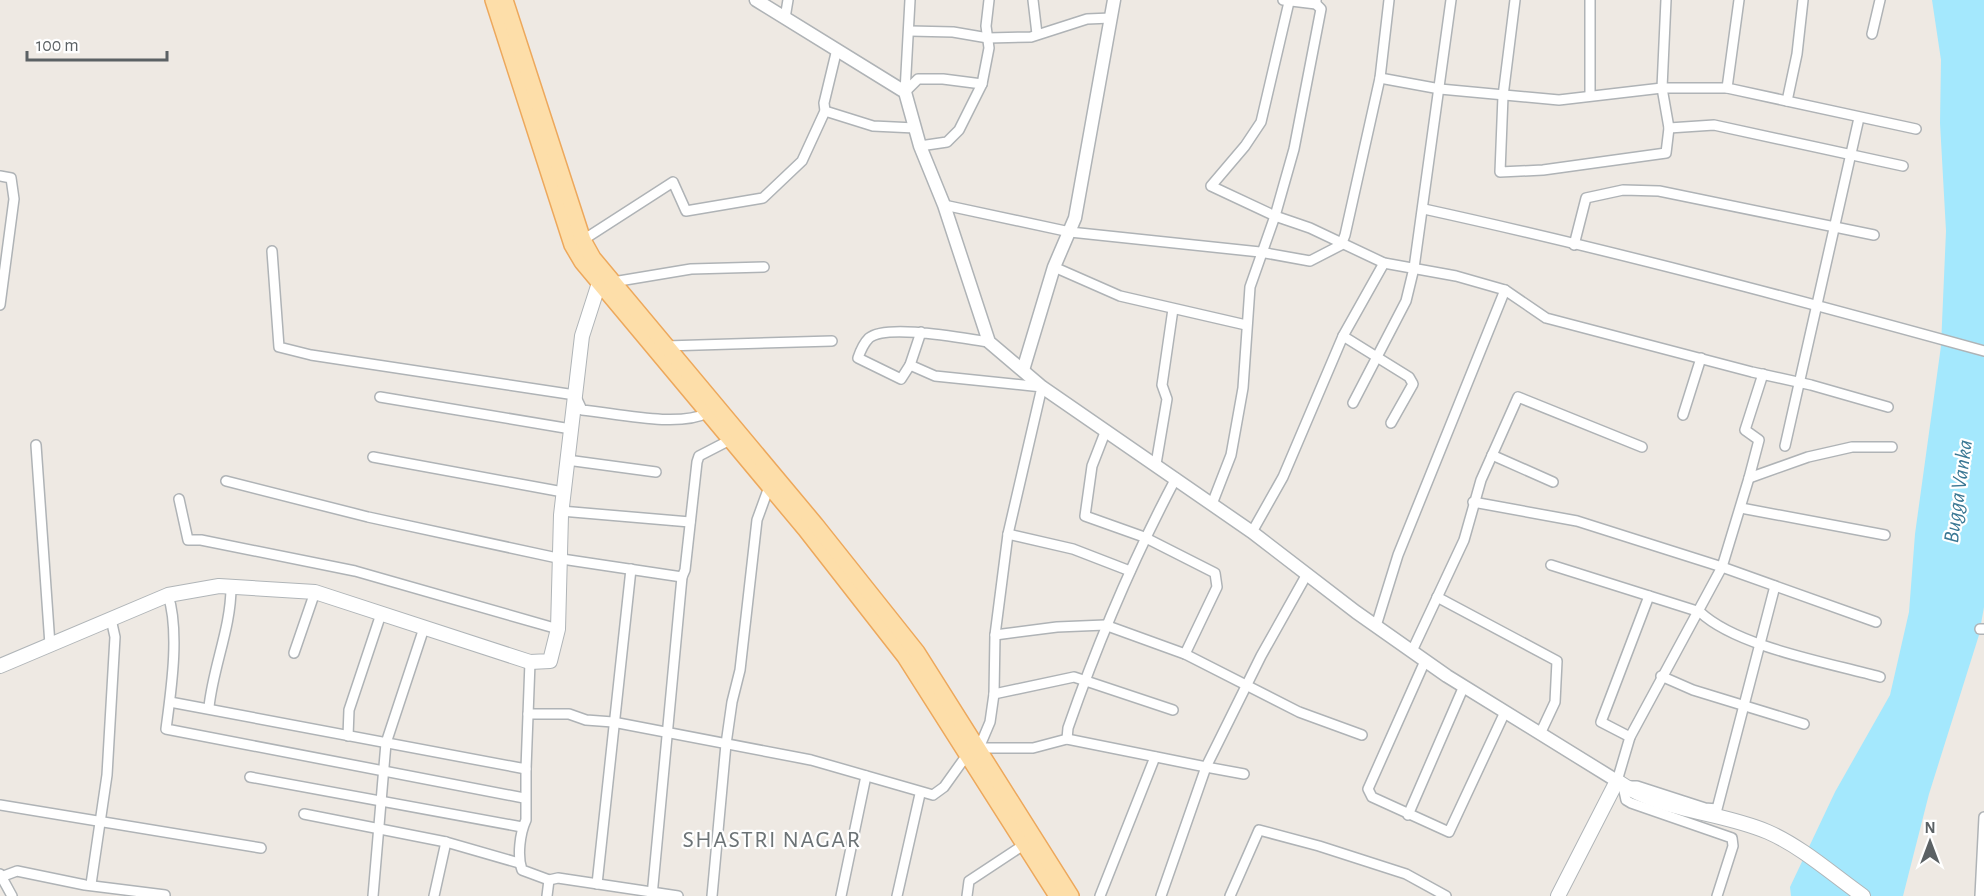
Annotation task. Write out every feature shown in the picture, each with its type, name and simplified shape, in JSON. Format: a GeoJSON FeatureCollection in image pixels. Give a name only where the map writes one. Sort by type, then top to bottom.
{"type":"FeatureCollection","features":[{"type":"Feature","properties":{"kind":"main road"},"geometry":{"type":"LineString","coordinates":[[493,0],[572,245],[582,262],[606,280],[666,346],[816,525],[903,634],[1025,844],[1058,896]]}},
{"type":"Feature","properties":{"kind":"main road"},"geometry":{"type":"LineString","coordinates":[[505,0],[583,240],[606,280],[707,413],[769,486],[906,657],[1071,896]]}},
{"type":"Feature","properties":{"kind":"main road"},"geometry":{"type":"LineString","coordinates":[[0,666],[168,595],[219,586],[315,592],[530,662],[550,661],[558,629],[561,511],[582,336],[606,280]]}},
{"type":"Feature","properties":{"kind":"main road"},"geometry":{"type":"LineString","coordinates":[[1558,896],[1620,783],[1675,807],[1767,832],[1794,846],[1863,896]]}},
{"type":"Feature","properties":{"kind":"street"},"geometry":{"type":"LineString","coordinates":[[756,0],[905,92]]}},
{"type":"Feature","properties":{"kind":"street"},"geometry":{"type":"LineString","coordinates":[[785,18],[788,0]]}},
{"type":"Feature","properties":{"kind":"street"},"geometry":{"type":"LineString","coordinates":[[910,0],[905,92],[920,146],[944,205],[989,342]]}},
{"type":"Feature","properties":{"kind":"street"},"geometry":{"type":"LineString","coordinates":[[920,146],[947,142],[959,130],[982,84],[989,48],[986,26],[989,0]]}},
{"type":"Feature","properties":{"kind":"street"},"geometry":{"type":"LineString","coordinates":[[1033,0],[1037,34]]}},
{"type":"Feature","properties":{"kind":"street"},"geometry":{"type":"LineString","coordinates":[[1023,370],[1054,267],[1070,232],[1095,115],[1114,0]]}},
{"type":"Feature","properties":{"kind":"street"},"geometry":{"type":"LineString","coordinates":[[944,205],[1070,232],[1260,252],[1310,261],[1341,245],[1380,78],[1389,0]]}},
{"type":"Feature","properties":{"kind":"street"},"geometry":{"type":"LineString","coordinates":[[1353,403],[1406,301],[1424,209],[1451,0]]}},
{"type":"Feature","properties":{"kind":"street"},"geometry":{"type":"LineString","coordinates":[[1515,0],[1503,96],[1500,172],[1543,170],[1666,153],[1669,128],[1665,117],[1662,87],[1666,0]]}},
{"type":"Feature","properties":{"kind":"street"},"geometry":{"type":"LineString","coordinates":[[1590,0],[1590,94]]}},
{"type":"Feature","properties":{"kind":"street"},"geometry":{"type":"LineString","coordinates":[[1728,87],[1739,0]]}},
{"type":"Feature","properties":{"kind":"street"},"geometry":{"type":"LineString","coordinates":[[1788,101],[1797,54],[1803,0]]}},
{"type":"Feature","properties":{"kind":"street"},"geometry":{"type":"LineString","coordinates":[[1872,34],[1880,0]]}},
{"type":"Feature","properties":{"kind":"street"},"geometry":{"type":"LineString","coordinates":[[1212,504],[1231,454],[1243,388],[1250,286],[1260,252],[1275,216],[1294,149],[1321,9],[1316,2],[1286,1],[1261,122],[1245,146],[1210,186],[1275,216],[1310,228],[1341,245],[1384,263],[1456,276],[1505,290],[1546,318],[1888,407]]}},
{"type":"Feature","properties":{"kind":"street"},"geometry":{"type":"LineString","coordinates":[[910,31],[953,32],[988,38],[1031,37],[1087,19],[1111,18]]}},
{"type":"Feature","properties":{"kind":"street"},"geometry":{"type":"LineString","coordinates":[[583,240],[674,182],[686,211],[763,198],[802,161],[825,111],[824,103],[837,49]]}},
{"type":"Feature","properties":{"kind":"street"},"geometry":{"type":"LineString","coordinates":[[1380,78],[1440,89],[1559,100],[1590,94],[1662,87],[1728,87],[1916,129]]}},
{"type":"Feature","properties":{"kind":"street"},"geometry":{"type":"LineString","coordinates":[[905,92],[918,79],[943,79],[982,84]]}},
{"type":"Feature","properties":{"kind":"street"},"geometry":{"type":"LineString","coordinates":[[825,111],[873,126],[915,128]]}},
{"type":"Feature","properties":{"kind":"street"},"geometry":{"type":"LineString","coordinates":[[1785,446],[1859,118]]}},
{"type":"Feature","properties":{"kind":"street"},"geometry":{"type":"LineString","coordinates":[[1669,128],[1714,125],[1903,166]]}},
{"type":"Feature","properties":{"kind":"street"},"geometry":{"type":"LineString","coordinates":[[0,176],[11,178],[14,199],[0,305]]}},
{"type":"Feature","properties":{"kind":"street"},"geometry":{"type":"LineString","coordinates":[[1574,245],[1586,198],[1623,190],[1659,191],[1874,235]]}},
{"type":"Feature","properties":{"kind":"street"},"geometry":{"type":"LineString","coordinates":[[1424,209],[1817,305],[1984,351]]}},
{"type":"Feature","properties":{"kind":"street"},"geometry":{"type":"LineString","coordinates":[[272,251],[279,347],[323,357],[575,395],[582,410],[696,419],[707,413]]}},
{"type":"Feature","properties":{"kind":"street"},"geometry":{"type":"LineString","coordinates":[[1252,532],[1283,477],[1343,336],[1384,263]]}},
{"type":"Feature","properties":{"kind":"street"},"geometry":{"type":"LineString","coordinates":[[606,280],[691,269],[764,267]]}},
{"type":"Feature","properties":{"kind":"street"},"geometry":{"type":"LineString","coordinates":[[1054,267],[1120,296],[1246,325]]}},
{"type":"Feature","properties":{"kind":"street"},"geometry":{"type":"LineString","coordinates":[[1376,626],[1398,555],[1505,290]]}},
{"type":"Feature","properties":{"kind":"street"},"geometry":{"type":"LineString","coordinates":[[1156,465],[1167,399],[1162,385],[1173,309]]}},
{"type":"Feature","properties":{"kind":"street"},"geometry":{"type":"LineString","coordinates":[[921,332],[910,365],[901,379],[858,358],[869,338],[878,334],[921,332],[989,342],[1042,387],[1252,532],[1425,661],[1620,783],[1637,786],[1711,810],[1717,809],[1775,586]]}},
{"type":"Feature","properties":{"kind":"street"},"geometry":{"type":"LineString","coordinates":[[1343,336],[1409,377],[1413,384],[1391,423]]}},
{"type":"Feature","properties":{"kind":"street"},"geometry":{"type":"LineString","coordinates":[[666,346],[832,341]]}},
{"type":"Feature","properties":{"kind":"street"},"geometry":{"type":"LineString","coordinates":[[1683,415],[1701,358]]}},
{"type":"Feature","properties":{"kind":"street"},"geometry":{"type":"LineString","coordinates":[[910,365],[935,376],[1042,387]]}},
{"type":"Feature","properties":{"kind":"street"},"geometry":{"type":"LineString","coordinates":[[1717,896],[1733,846],[1732,838],[1631,803],[1626,800],[1620,783],[1630,737],[1661,676],[1700,612],[1722,567],[1759,440],[1745,430],[1763,374]]}},
{"type":"Feature","properties":{"kind":"street"},"geometry":{"type":"LineString","coordinates":[[528,714],[569,714],[586,720],[613,722],[811,760],[912,788],[920,794],[933,795],[944,787],[973,751],[990,722],[994,694],[995,635],[1008,534],[1042,387]]}},
{"type":"Feature","properties":{"kind":"street"},"geometry":{"type":"LineString","coordinates":[[380,397],[571,429]]}},
{"type":"Feature","properties":{"kind":"street"},"geometry":{"type":"LineString","coordinates":[[1412,651],[1464,540],[1473,502],[1518,398],[1642,447]]}},
{"type":"Feature","properties":{"kind":"street"},"geometry":{"type":"LineString","coordinates":[[1106,430],[1092,466],[1085,516],[1144,537],[1215,573],[1218,587],[1185,654]]}},
{"type":"Feature","properties":{"kind":"street"},"geometry":{"type":"LineString","coordinates":[[652,895],[682,577],[699,456],[730,440]]}},
{"type":"Feature","properties":{"kind":"street"},"geometry":{"type":"LineString","coordinates":[[36,445],[50,645]]}},
{"type":"Feature","properties":{"kind":"street"},"geometry":{"type":"LineString","coordinates":[[1749,478],[1808,457],[1852,447],[1892,447]]}},
{"type":"Feature","properties":{"kind":"street"},"geometry":{"type":"LineString","coordinates":[[1492,455],[1553,482]]}},
{"type":"Feature","properties":{"kind":"street"},"geometry":{"type":"LineString","coordinates":[[373,457],[563,492]]}},
{"type":"Feature","properties":{"kind":"street"},"geometry":{"type":"LineString","coordinates":[[567,460],[656,472]]}},
{"type":"Feature","properties":{"kind":"street"},"geometry":{"type":"LineString","coordinates":[[1067,739],[1068,728],[1106,625],[1144,537],[1176,478]]}},
{"type":"Feature","properties":{"kind":"street"},"geometry":{"type":"LineString","coordinates":[[226,481],[368,517],[560,558],[682,577]]}},
{"type":"Feature","properties":{"kind":"street"},"geometry":{"type":"LineString","coordinates":[[712,896],[726,744],[740,670],[757,520],[769,486]]}},
{"type":"Feature","properties":{"kind":"street"},"geometry":{"type":"LineString","coordinates":[[179,499],[188,540],[201,540],[355,571],[558,629]]}},
{"type":"Feature","properties":{"kind":"street"},"geometry":{"type":"LineString","coordinates":[[1473,502],[1577,521],[1722,567],[1876,622]]}},
{"type":"Feature","properties":{"kind":"street"},"geometry":{"type":"LineString","coordinates":[[1741,508],[1885,535]]}},
{"type":"Feature","properties":{"kind":"street"},"geometry":{"type":"LineString","coordinates":[[561,511],[690,522]]}},
{"type":"Feature","properties":{"kind":"street"},"geometry":{"type":"LineString","coordinates":[[1008,534],[1073,549],[1130,571]]}},
{"type":"Feature","properties":{"kind":"street"},"geometry":{"type":"LineString","coordinates":[[1551,565],[1700,612],[1714,625],[1761,642],[1880,676]]}},
{"type":"Feature","properties":{"kind":"street"},"geometry":{"type":"LineString","coordinates":[[597,884],[631,569]]}},
{"type":"Feature","properties":{"kind":"street"},"geometry":{"type":"LineString","coordinates":[[1161,896],[1206,767],[1245,687],[1307,574]]}},
{"type":"Feature","properties":{"kind":"street"},"geometry":{"type":"LineString","coordinates":[[209,707],[212,677],[231,606],[231,587]]}},
{"type":"Feature","properties":{"kind":"street"},"geometry":{"type":"LineString","coordinates":[[294,653],[315,592]]}},
{"type":"Feature","properties":{"kind":"street"},"geometry":{"type":"LineString","coordinates":[[168,595],[174,612],[170,702],[166,729],[524,798]]}},
{"type":"Feature","properties":{"kind":"street"},"geometry":{"type":"LineString","coordinates":[[1630,737],[1601,722],[1649,596]]}},
{"type":"Feature","properties":{"kind":"street"},"geometry":{"type":"LineString","coordinates":[[1437,597],[1557,661],[1556,702],[1540,734]]}},
{"type":"Feature","properties":{"kind":"street"},"geometry":{"type":"LineString","coordinates":[[348,736],[349,710],[381,614]]}},
{"type":"Feature","properties":{"kind":"street"},"geometry":{"type":"LineString","coordinates":[[91,884],[107,775],[115,637],[111,619]]}},
{"type":"Feature","properties":{"kind":"street"},"geometry":{"type":"LineString","coordinates":[[995,635],[1057,627],[1106,625],[1185,654],[1245,687],[1299,712],[1362,735]]}},
{"type":"Feature","properties":{"kind":"street"},"geometry":{"type":"LineString","coordinates":[[372,896],[380,830],[382,772],[386,743],[424,627]]}},
{"type":"Feature","properties":{"kind":"street"},"geometry":{"type":"LineString","coordinates":[[1425,661],[1368,789],[1372,797],[1445,832],[1450,831],[1504,712]]}},
{"type":"Feature","properties":{"kind":"street"},"geometry":{"type":"LineString","coordinates":[[530,662],[524,798],[526,820],[522,828],[519,863],[522,870],[549,880],[558,878],[652,895],[678,896]]}},
{"type":"Feature","properties":{"kind":"street"},"geometry":{"type":"LineString","coordinates":[[1661,676],[1693,690],[1804,724]]}},
{"type":"Feature","properties":{"kind":"street"},"geometry":{"type":"LineString","coordinates":[[994,694],[1074,677],[1173,710]]}},
{"type":"Feature","properties":{"kind":"street"},"geometry":{"type":"LineString","coordinates":[[1408,815],[1464,687]]}},
{"type":"Feature","properties":{"kind":"street"},"geometry":{"type":"LineString","coordinates":[[170,702],[209,707],[526,769]]}},
{"type":"Feature","properties":{"kind":"street"},"geometry":{"type":"LineString","coordinates":[[973,751],[1033,748],[1067,739],[1244,774]]}},
{"type":"Feature","properties":{"kind":"street"},"geometry":{"type":"LineString","coordinates":[[1100,896],[1155,757]]}},
{"type":"Feature","properties":{"kind":"street"},"geometry":{"type":"LineString","coordinates":[[841,896],[866,776]]}},
{"type":"Feature","properties":{"kind":"street"},"geometry":{"type":"LineString","coordinates":[[250,777],[522,828]]}},
{"type":"Feature","properties":{"kind":"street"},"geometry":{"type":"LineString","coordinates":[[897,896],[920,794]]}},
{"type":"Feature","properties":{"kind":"street"},"geometry":{"type":"LineString","coordinates":[[0,805],[261,848]]}},
{"type":"Feature","properties":{"kind":"street"},"geometry":{"type":"LineString","coordinates":[[304,814],[446,842],[472,852],[519,863]]}},
{"type":"Feature","properties":{"kind":"street"},"geometry":{"type":"LineString","coordinates":[[1980,896],[1984,817]]}},
{"type":"Feature","properties":{"kind":"street"},"geometry":{"type":"LineString","coordinates":[[1230,896],[1260,830],[1406,874],[1446,896]]}},
{"type":"Feature","properties":{"kind":"street"},"geometry":{"type":"LineString","coordinates":[[434,896],[446,842]]}},
{"type":"Feature","properties":{"kind":"street"},"geometry":{"type":"LineString","coordinates":[[967,896],[969,882],[1025,844]]}},
{"type":"Feature","properties":{"kind":"street"},"geometry":{"type":"LineString","coordinates":[[12,896],[1,875],[16,871],[165,895]]}},
{"type":"Feature","properties":{"kind":"street"},"geometry":{"type":"LineString","coordinates":[[547,896],[549,880]]}},
{"type":"Feature","properties":{"kind":"water","name":"Bugga Vanka"},"geometry":{"type":"Polygon","coordinates":[[[1932,0],[1984,0],[1984,607],[1979,635],[1929,794],[1903,896],[1791,896],[1790,887],[1835,792],[1890,695],[1909,612],[1915,534],[1941,346],[1946,231],[1940,123],[1941,60],[1932,0]]]}},
{"type":"Feature","properties":{"kind":"district","name":"SHASTRI NAGAR"},"geometry":{"type":"Point","coordinates":[772,839]}}]}
